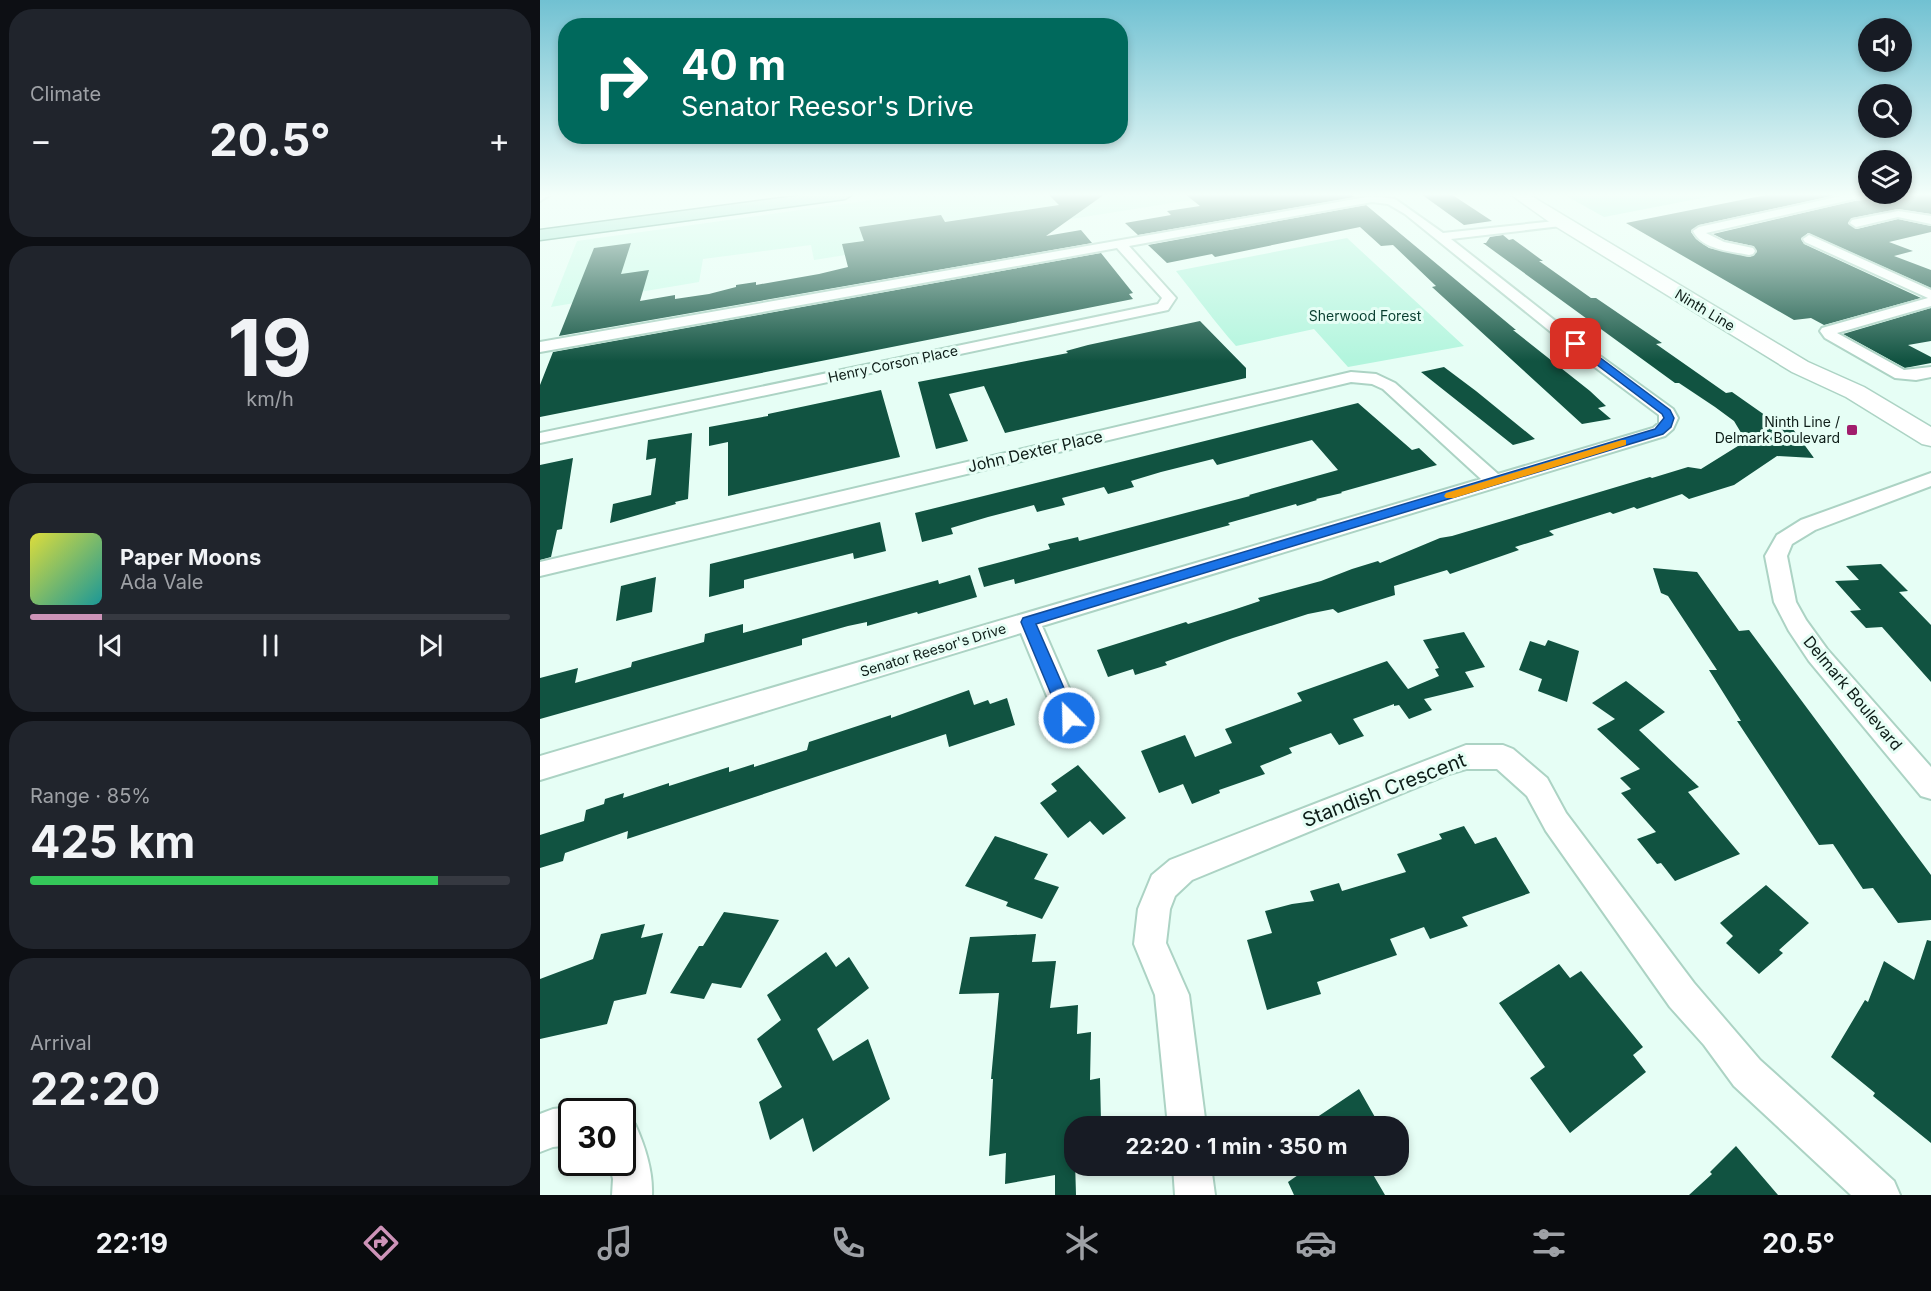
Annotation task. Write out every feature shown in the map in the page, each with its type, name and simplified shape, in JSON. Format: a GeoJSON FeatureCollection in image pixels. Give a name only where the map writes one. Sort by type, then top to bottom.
{"type":"FeatureCollection","features":[{"type":"Feature","properties":{"kind":"main road","name":"Ninth Line"},"geometry":{"type":"LineString","coordinates":[[1607,250],[1800,367],[1856,392],[1931,438]]}},
{"type":"Feature","properties":{"kind":"main road","name":"Ninth Line"},"geometry":{"type":"LineString","coordinates":[[1800,367],[1834,399],[1931,460]]}},
{"type":"Feature","properties":{"kind":"street","name":"Senator Reesor's Drive"},"geometry":{"type":"LineString","coordinates":[[540,347],[1088,250]]}},
{"type":"Feature","properties":{"kind":"street","name":"Henry Corson Place"},"geometry":{"type":"LineString","coordinates":[[540,438],[1163,307],[1169,297],[1125,250]]}},
{"type":"Feature","properties":{"kind":"street","name":"Senator Reesor's Drive"},"geometry":{"type":"LineString","coordinates":[[540,768],[1496,482],[1659,432],[1667,425],[1669,418],[1666,412],[1648,401],[1455,250]]}},
{"type":"Feature","properties":{"kind":"street"},"geometry":{"type":"LineString","coordinates":[[1745,250],[1749,251]]}},
{"type":"Feature","properties":{"kind":"street"},"geometry":{"type":"LineString","coordinates":[[1832,250],[1931,295]]}},
{"type":"Feature","properties":{"kind":"street"},"geometry":{"type":"LineString","coordinates":[[1931,302],[1827,331],[1835,338],[1901,375],[1931,372]]}},
{"type":"Feature","properties":{"kind":"street","name":"John Dexter Place"},"geometry":{"type":"LineString","coordinates":[[540,568],[1351,377],[1376,378],[1389,386],[1496,482]]}},
{"type":"Feature","properties":{"kind":"street","name":"Delmark Boulevard"},"geometry":{"type":"LineString","coordinates":[[1931,479],[1808,525],[1784,540],[1776,556],[1785,602],[1797,625],[1818,655],[1931,786]]}},
{"type":"Feature","properties":{"kind":"street"},"geometry":{"type":"LineString","coordinates":[[1028,622],[1069,718]]}},
{"type":"Feature","properties":{"kind":"street","name":"Standish Crescent"},"geometry":{"type":"LineString","coordinates":[[1186,1116],[1172,994],[1150,944],[1154,909],[1163,886],[1181,870],[1466,756],[1503,757],[1537,787],[1556,822],[1668,975],[1747,1073],[1880,1195]]}},
{"type":"Feature","properties":{"kind":"street"},"geometry":{"type":"LineString","coordinates":[[540,1133],[558,1127]]}},
{"type":"Feature","properties":{"kind":"street"},"geometry":{"type":"LineString","coordinates":[[632,1176],[632,1195]]}},
{"type":"Feature","properties":{"kind":"street"},"geometry":{"type":"LineString","coordinates":[[1193,1176],[1195,1195]]}},
{"type":"Feature","properties":{"kind":"shaded area"},"geometry":{"type":"Polygon","coordinates":[[[574,250],[774,250],[703,259],[699,282],[551,307],[574,250]]]}},
{"type":"Feature","properties":{"kind":"shaded area"},"geometry":{"type":"Polygon","coordinates":[[[812,250],[878,250],[814,260],[812,250]]]}},
{"type":"Feature","properties":{"kind":"green space","name":"Sherwood Forest"},"geometry":{"type":"Polygon","coordinates":[[[1286,250],[1360,250],[1464,346],[1348,367],[1314,329],[1236,346],[1176,271],[1286,250]]]}},
{"type":"Feature","properties":{"kind":"building"},"geometry":{"type":"Polygon","coordinates":[[[593,250],[629,250],[621,274],[649,270],[640,301],[675,295],[675,299],[709,294],[736,287],[736,285],[756,282],[756,285],[848,267],[844,250],[1053,250],[559,336],[593,250]]]}},
{"type":"Feature","properties":{"kind":"building"},"geometry":{"type":"Polygon","coordinates":[[[1153,250],[1250,250],[1215,257],[1212,254],[1167,263],[1153,250]]]}},
{"type":"Feature","properties":{"kind":"building"},"geometry":{"type":"Polygon","coordinates":[[[1398,250],[1420,250],[1516,330],[1513,330],[1590,391],[1606,406],[1598,408],[1611,419],[1582,424],[1432,287],[1436,286],[1398,250]]]}},
{"type":"Feature","properties":{"kind":"building"},"geometry":{"type":"Polygon","coordinates":[[[1492,250],[1528,250],[1543,261],[1539,261],[1591,298],[1596,298],[1662,343],[1656,344],[1726,393],[1732,392],[1779,425],[1790,425],[1814,458],[1777,456],[1734,485],[1689,499],[1682,494],[1637,509],[1634,507],[1613,514],[1610,512],[1549,531],[1554,535],[1515,547],[1519,550],[1450,574],[1447,570],[1394,586],[1395,595],[1338,613],[1333,609],[1308,614],[1165,662],[1167,665],[1135,675],[1133,669],[1108,677],[1097,650],[1233,610],[1260,601],[1258,598],[1321,581],[1378,561],[1380,563],[1440,538],[1650,477],[1688,467],[1701,469],[1746,441],[1734,421],[1679,383],[1675,383],[1492,250]]]}},
{"type":"Feature","properties":{"kind":"building"},"geometry":{"type":"Polygon","coordinates":[[[1672,250],[1717,250],[1750,257],[1757,252],[1756,250],[1816,250],[1921,298],[1824,325],[1811,318],[1794,320],[1672,250]]]}},
{"type":"Feature","properties":{"kind":"building"},"geometry":{"type":"Polygon","coordinates":[[[1845,250],[1910,250],[1913,251],[1894,256],[1931,270],[1931,288],[1845,250]]]}},
{"type":"Feature","properties":{"kind":"building"},"geometry":{"type":"Polygon","coordinates":[[[1101,253],[1133,293],[1129,294],[1133,299],[540,417],[540,385],[553,352],[1101,253]]]}},
{"type":"Feature","properties":{"kind":"building"},"geometry":{"type":"Polygon","coordinates":[[[1931,308],[1931,341],[1908,345],[1931,357],[1931,363],[1905,368],[1843,334],[1931,308]]]}},
{"type":"Feature","properties":{"kind":"building"},"geometry":{"type":"Polygon","coordinates":[[[1200,321],[1246,368],[1246,378],[1005,433],[984,386],[949,394],[968,441],[936,449],[918,382],[1068,353],[1066,351],[1088,345],[1200,321]]]}},
{"type":"Feature","properties":{"kind":"building"},"geometry":{"type":"Polygon","coordinates":[[[1444,367],[1535,439],[1513,445],[1421,372],[1444,367]]]}},
{"type":"Feature","properties":{"kind":"building"},"geometry":{"type":"Polygon","coordinates":[[[881,390],[900,457],[728,496],[728,442],[709,446],[709,427],[881,390]]]}},
{"type":"Feature","properties":{"kind":"building"},"geometry":{"type":"Polygon","coordinates":[[[1358,403],[1412,450],[1419,448],[1437,465],[1015,584],[1014,579],[984,587],[978,568],[1050,549],[1048,544],[1078,537],[1079,541],[1250,496],[1338,470],[1312,440],[1217,465],[1213,459],[1161,472],[1131,481],[1134,487],[1108,494],[1104,487],[1062,498],[1065,505],[1037,512],[1034,505],[988,517],[951,528],[953,534],[922,542],[915,513],[1358,403]]]}},
{"type":"Feature","properties":{"kind":"building"},"geometry":{"type":"Polygon","coordinates":[[[692,433],[688,499],[610,523],[613,504],[651,495],[656,458],[646,460],[648,440],[692,433]]]}},
{"type":"Feature","properties":{"kind":"building"},"geometry":{"type":"Polygon","coordinates":[[[573,458],[562,529],[557,530],[551,557],[540,560],[540,465],[573,458]]]}},
{"type":"Feature","properties":{"kind":"building"},"geometry":{"type":"Polygon","coordinates":[[[880,522],[886,551],[854,559],[853,553],[744,580],[744,588],[709,597],[710,564],[880,522]]]}},
{"type":"Feature","properties":{"kind":"building"},"geometry":{"type":"Polygon","coordinates":[[[1881,564],[1908,591],[1899,592],[1931,625],[1931,682],[1882,627],[1866,628],[1850,611],[1861,610],[1835,581],[1859,580],[1846,566],[1881,564]]]}},
{"type":"Feature","properties":{"kind":"building"},"geometry":{"type":"Polygon","coordinates":[[[1653,568],[1697,572],[1739,631],[1749,630],[1931,875],[1931,920],[1898,923],[1873,888],[1863,889],[1833,844],[1819,845],[1737,721],[1741,721],[1709,670],[1717,670],[1668,596],[1661,593],[1653,568]]]}},
{"type":"Feature","properties":{"kind":"building"},"geometry":{"type":"Polygon","coordinates":[[[970,575],[977,597],[867,626],[867,622],[848,626],[802,639],[802,645],[540,719],[540,678],[578,668],[575,683],[631,667],[632,662],[704,642],[705,634],[743,624],[743,633],[938,580],[939,584],[970,575]]]}},
{"type":"Feature","properties":{"kind":"building"},"geometry":{"type":"Polygon","coordinates":[[[656,577],[652,612],[616,621],[621,586],[656,577]]]}},
{"type":"Feature","properties":{"kind":"building"},"geometry":{"type":"Polygon","coordinates":[[[1464,632],[1485,667],[1465,672],[1474,687],[1424,699],[1432,710],[1409,719],[1399,705],[1394,706],[1394,704],[1353,719],[1364,736],[1339,745],[1331,733],[1289,748],[1292,753],[1260,766],[1265,774],[1219,790],[1220,793],[1192,804],[1183,784],[1159,793],[1141,751],[1185,735],[1195,757],[1232,743],[1225,729],[1302,701],[1297,693],[1387,661],[1408,689],[1439,676],[1435,669],[1439,668],[1423,640],[1464,632]]]}},
{"type":"Feature","properties":{"kind":"building"},"geometry":{"type":"Polygon","coordinates":[[[1548,640],[1579,651],[1567,702],[1538,691],[1542,679],[1519,670],[1530,641],[1545,646],[1548,640]]]}},
{"type":"Feature","properties":{"kind":"building"},"geometry":{"type":"Polygon","coordinates":[[[1626,681],[1665,712],[1639,730],[1699,787],[1688,792],[1740,854],[1675,881],[1661,863],[1657,864],[1637,839],[1656,832],[1621,793],[1631,789],[1620,778],[1640,769],[1597,729],[1615,719],[1592,703],[1626,681]]]}},
{"type":"Feature","properties":{"kind":"building"},"geometry":{"type":"Polygon","coordinates":[[[969,690],[974,705],[988,700],[990,704],[1007,698],[1015,725],[949,747],[946,734],[627,839],[628,831],[565,853],[563,861],[540,868],[540,835],[584,821],[586,810],[604,804],[605,799],[624,793],[623,798],[729,767],[729,772],[754,764],[754,767],[807,750],[809,742],[891,715],[891,718],[969,690]]]}},
{"type":"Feature","properties":{"kind":"building"},"geometry":{"type":"Polygon","coordinates":[[[1078,765],[1126,818],[1103,835],[1090,821],[1068,838],[1040,803],[1057,791],[1051,784],[1078,765]]]}},
{"type":"Feature","properties":{"kind":"building"},"geometry":{"type":"Polygon","coordinates":[[[1464,826],[1475,844],[1496,837],[1530,893],[1462,917],[1468,926],[1430,939],[1424,927],[1390,939],[1397,955],[1317,982],[1321,994],[1267,1010],[1247,940],[1272,933],[1265,911],[1314,901],[1310,891],[1339,883],[1342,891],[1406,872],[1397,854],[1442,839],[1439,834],[1464,826]]]}},
{"type":"Feature","properties":{"kind":"building"},"geometry":{"type":"Polygon","coordinates":[[[995,836],[1048,854],[1034,879],[1059,887],[1042,919],[1006,906],[1008,902],[965,886],[995,836]]]}},
{"type":"Feature","properties":{"kind":"building"},"geometry":{"type":"Polygon","coordinates":[[[1766,885],[1809,923],[1779,950],[1783,953],[1759,974],[1726,943],[1733,936],[1720,923],[1766,885]]]}},
{"type":"Feature","properties":{"kind":"building"},"geometry":{"type":"Polygon","coordinates":[[[724,912],[779,920],[741,988],[712,983],[704,999],[670,993],[699,946],[703,946],[724,912]]]}},
{"type":"Feature","properties":{"kind":"building"},"geometry":{"type":"Polygon","coordinates":[[[645,924],[641,938],[663,933],[646,994],[614,1001],[607,1024],[540,1039],[540,979],[593,959],[601,934],[645,924]]]}},
{"type":"Feature","properties":{"kind":"building"},"geometry":{"type":"Polygon","coordinates":[[[1036,934],[1032,962],[1056,961],[1050,1008],[1078,1005],[1077,1034],[1091,1032],[1090,1080],[1100,1078],[1101,1116],[1064,1116],[1064,1176],[1075,1176],[1076,1195],[1055,1195],[1055,1175],[1005,1184],[1006,1153],[989,1156],[993,1079],[991,1079],[999,993],[959,994],[970,937],[1036,934]]]}},
{"type":"Feature","properties":{"kind":"building"},"geometry":{"type":"Polygon","coordinates":[[[1927,940],[1931,941],[1931,1143],[1873,1096],[1875,1093],[1831,1057],[1865,1000],[1868,1002],[1884,961],[1914,980],[1927,940]]]}},
{"type":"Feature","properties":{"kind":"building"},"geometry":{"type":"Polygon","coordinates":[[[826,952],[836,967],[849,957],[869,988],[817,1029],[833,1061],[868,1039],[890,1099],[813,1152],[803,1118],[770,1140],[759,1102],[782,1087],[757,1039],[781,1020],[767,995],[826,952]]]}},
{"type":"Feature","properties":{"kind":"building"},"geometry":{"type":"Polygon","coordinates":[[[1559,964],[1570,978],[1581,971],[1643,1047],[1633,1055],[1646,1072],[1570,1133],[1530,1078],[1545,1067],[1499,1003],[1559,964]]]}},
{"type":"Feature","properties":{"kind":"building"},"geometry":{"type":"Polygon","coordinates":[[[1359,1089],[1374,1116],[1319,1116],[1359,1089]]]}},
{"type":"Feature","properties":{"kind":"building"},"geometry":{"type":"Polygon","coordinates":[[[1736,1146],[1778,1195],[1689,1195],[1712,1174],[1710,1172],[1736,1146]]]}},
{"type":"Feature","properties":{"kind":"building"},"geometry":{"type":"Polygon","coordinates":[[[1297,1176],[1374,1176],[1385,1195],[1294,1195],[1288,1182],[1297,1176]]]}},
{"type":"Feature","properties":{"kind":"slow traffic"},"geometry":{"type":"LineString","coordinates":[[1450,496],[1622,443]]}},
{"type":"Feature","properties":{"kind":"place","name":"Ninth Line / Delmark Boulevard"},"geometry":{"type":"Point","coordinates":[1852,430]}},
{"type":"Feature","properties":{"kind":"route"},"geometry":{"type":"LineString","coordinates":[[1069,718],[1028,622],[1659,432],[1667,425],[1669,418],[1666,412],[1648,401],[1576,344]]}}]}
